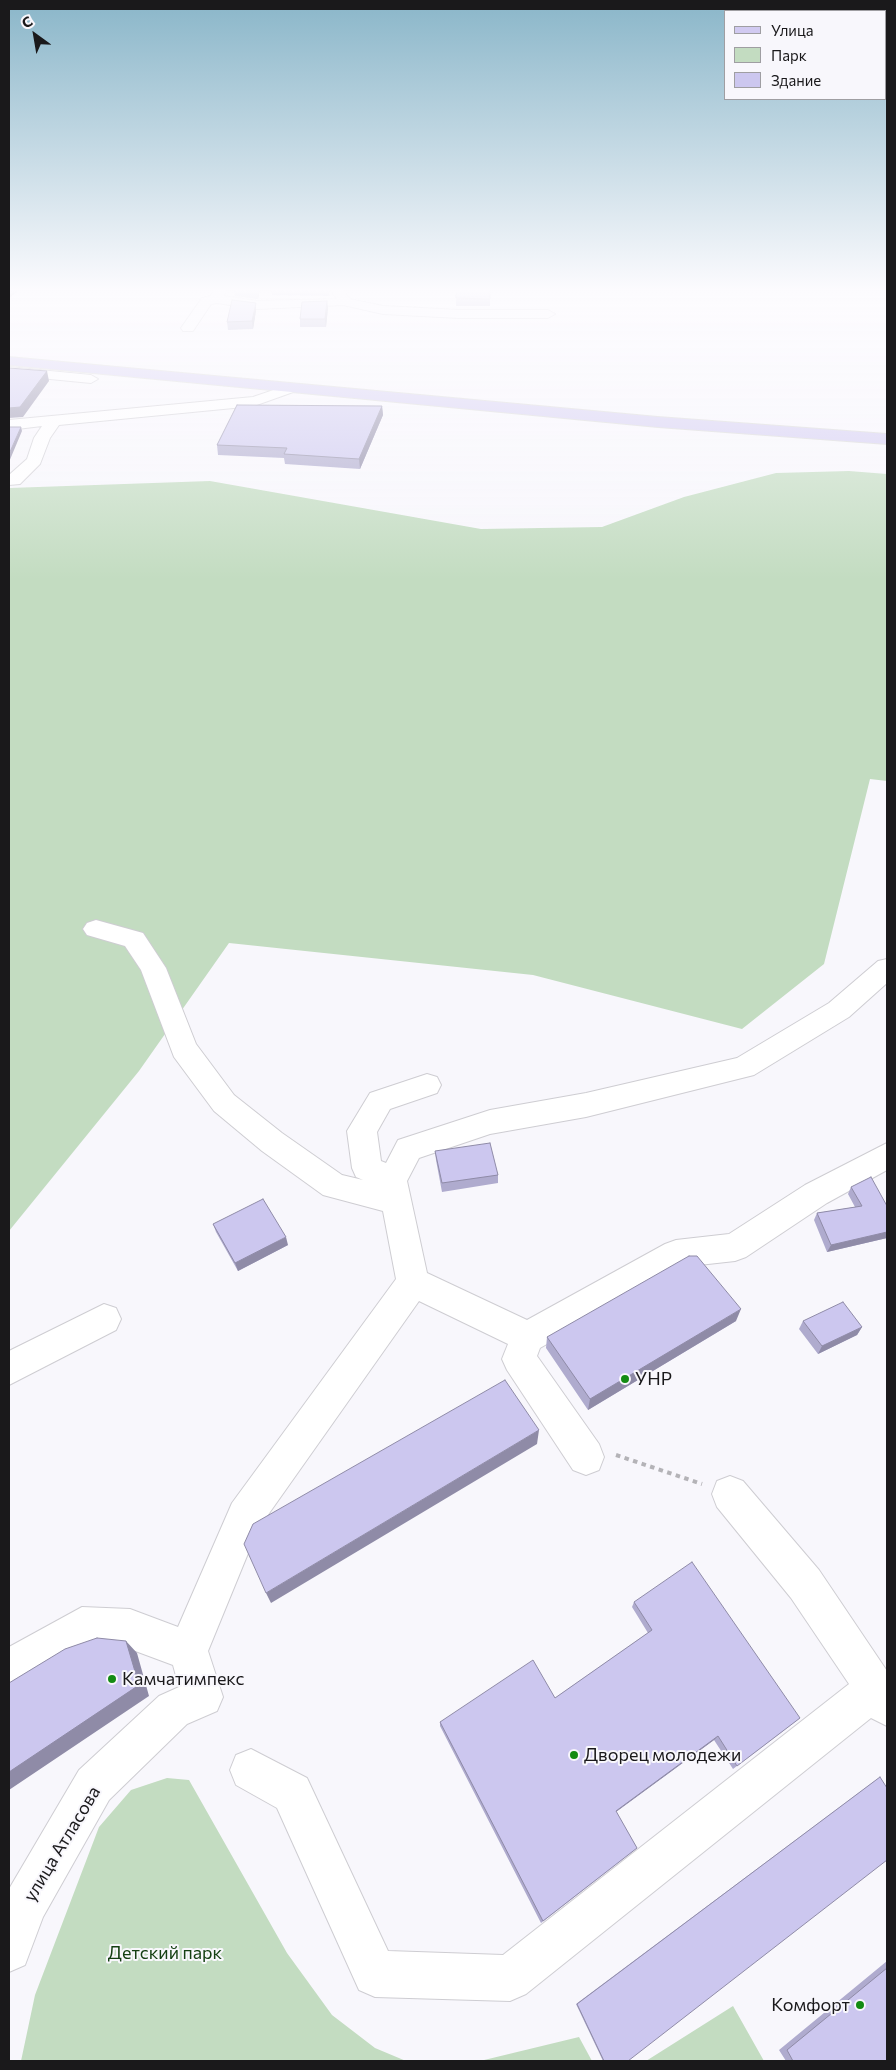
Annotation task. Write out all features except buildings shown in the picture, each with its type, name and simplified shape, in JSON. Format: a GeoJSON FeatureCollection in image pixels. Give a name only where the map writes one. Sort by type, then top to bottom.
{"type":"FeatureCollection","features":[{"type":"Feature","properties":{"kind":"main road"},"geometry":{"type":"LineString","coordinates":[[272,387],[658,422],[887,439]]}},
{"type":"Feature","properties":{"kind":"street"},"geometry":{"type":"LineString","coordinates":[[80,393],[85,387]]}},
{"type":"Feature","properties":{"kind":"street"},"geometry":{"type":"LineString","coordinates":[[9,425],[254,401],[291,388]]}},
{"type":"Feature","properties":{"kind":"street"},"geometry":{"type":"LineString","coordinates":[[196,397],[241,397],[254,401]]}},
{"type":"Feature","properties":{"kind":"street"},"geometry":{"type":"LineString","coordinates":[[9,480],[14,480],[34,461],[42,438],[54,420]]}},
{"type":"Feature","properties":{"kind":"street"},"geometry":{"type":"LineString","coordinates":[[96,929],[134,939],[153,968],[184,1050],[224,1103],[272,1142],[334,1186],[395,1191]]}},
{"type":"Feature","properties":{"kind":"street"},"geometry":{"type":"LineString","coordinates":[[9,1670],[82,1627],[130,1629],[188,1651],[245,1516],[413,1282],[395,1191],[409,1149],[490,1122],[586,1105],[744,1067],[839,1010],[887,968]]}},
{"type":"Feature","properties":{"kind":"street"},"geometry":{"type":"LineString","coordinates":[[395,1191],[367,1168],[362,1131],[380,1101],[427,1085]]}},
{"type":"Feature","properties":{"kind":"street"},"geometry":{"type":"LineString","coordinates":[[597,1454],[519,1360],[528,1336],[676,1254],[735,1248],[816,1194],[887,1155]]}},
{"type":"Feature","properties":{"kind":"street"},"geometry":{"type":"LineString","coordinates":[[413,1282],[528,1336]]}},
{"type":"Feature","properties":{"kind":"street"},"geometry":{"type":"LineString","coordinates":[[9,1368],[104,1318]]}},
{"type":"Feature","properties":{"kind":"street"},"geometry":{"type":"LineString","coordinates":[[251,1770],[292,1793],[375,1974],[510,1978],[881,1698],[804,1584],[730,1494]]}},
{"type":"Feature","properties":{"kind":"street","name":"улица Атласова"},"geometry":{"type":"LineString","coordinates":[[9,1949],[24,1906],[94,1785],[173,1710],[203,1697],[188,1651]]}},
{"type":"Feature","properties":{"kind":"path"},"geometry":{"type":"LineString","coordinates":[[597,1454],[730,1494]]}},
{"type":"Feature","properties":{"kind":"green space"},"geometry":{"type":"Polygon","coordinates":[[[849,471],[887,474],[887,781],[870,779],[824,964],[742,1029],[533,975],[229,943],[139,1071],[9,1231],[9,488],[210,481],[481,529],[602,527],[684,497],[776,473],[849,471]]]}},
{"type":"Feature","properties":{"kind":"green space","name":"Детский парк"},"geometry":{"type":"Polygon","coordinates":[[[167,1778],[189,1780],[287,1953],[332,2015],[375,2048],[406,2061],[21,2061],[35,1995],[99,1827],[131,1790],[167,1778]]]}},
{"type":"Feature","properties":{"kind":"green space"},"geometry":{"type":"Polygon","coordinates":[[[733,2006],[764,2061],[646,2061],[733,2006]]]}},
{"type":"Feature","properties":{"kind":"green space"},"geometry":{"type":"Polygon","coordinates":[[[579,2037],[592,2061],[480,2061],[579,2037]]]}},
{"type":"Feature","properties":{"kind":"place","name":"УНР"},"geometry":{"type":"Point","coordinates":[625,1379]}},
{"type":"Feature","properties":{"kind":"place","name":"Камчатимпекс"},"geometry":{"type":"Point","coordinates":[112,1679]}},
{"type":"Feature","properties":{"kind":"place","name":"Дворец молодежи"},"geometry":{"type":"Point","coordinates":[574,1755]}},
{"type":"Feature","properties":{"kind":"place","name":"Комфорт"},"geometry":{"type":"Point","coordinates":[860,2005]}}]}
